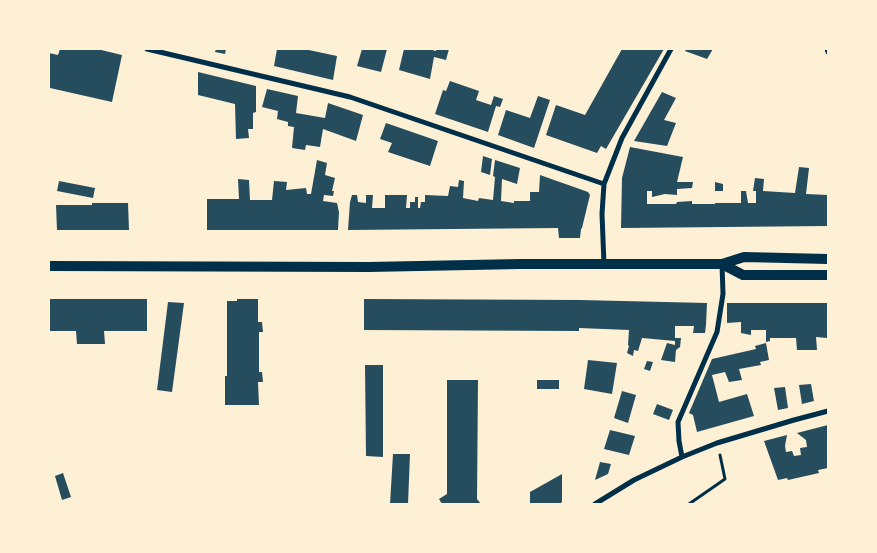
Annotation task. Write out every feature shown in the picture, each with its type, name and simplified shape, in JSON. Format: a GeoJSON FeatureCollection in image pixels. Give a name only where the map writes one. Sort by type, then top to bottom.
{"type":"FeatureCollection","features":[{"type":"Feature","properties":{"kind":"main road"},"geometry":{"type":"LineString","coordinates":[[49,266],[369,267],[520,264],[722,264],[744,257],[828,259]]}},
{"type":"Feature","properties":{"kind":"main road"},"geometry":{"type":"LineString","coordinates":[[722,264],[743,275],[828,274]]}},
{"type":"Feature","properties":{"kind":"street"},"geometry":{"type":"LineString","coordinates":[[147,49],[350,97],[604,184]]}},
{"type":"Feature","properties":{"kind":"street"},"geometry":{"type":"LineString","coordinates":[[604,264],[602,214],[604,184],[622,138],[671,49]]}},
{"type":"Feature","properties":{"kind":"street"},"geometry":{"type":"LineString","coordinates":[[682,457],[678,422],[717,332],[723,294],[722,264]]}},
{"type":"Feature","properties":{"kind":"street"},"geometry":{"type":"LineString","coordinates":[[595,504],[634,480],[717,443],[828,411]]}},
{"type":"Feature","properties":{"kind":"path"},"geometry":{"type":"LineString","coordinates":[[689,504],[725,479],[717,443]]}},
{"type":"Feature","properties":{"kind":"building"},"geometry":{"type":"Polygon","coordinates":[[[60,49],[97,49],[122,55],[112,102],[50,88],[49,53],[58,55],[60,49]]]}},
{"type":"Feature","properties":{"kind":"building"},"geometry":{"type":"Polygon","coordinates":[[[216,49],[226,49],[225,54],[215,52],[216,49]]]}},
{"type":"Feature","properties":{"kind":"building"},"geometry":{"type":"Polygon","coordinates":[[[277,49],[304,49],[337,56],[333,80],[274,66],[277,49]]]}},
{"type":"Feature","properties":{"kind":"building"},"geometry":{"type":"Polygon","coordinates":[[[362,49],[387,49],[381,72],[357,66],[362,49]]]}},
{"type":"Feature","properties":{"kind":"building"},"geometry":{"type":"Polygon","coordinates":[[[404,49],[436,51],[436,49],[449,49],[446,60],[434,57],[430,79],[399,70],[404,49]]]}},
{"type":"Feature","properties":{"kind":"building"},"geometry":{"type":"Polygon","coordinates":[[[622,49],[664,49],[606,149],[601,146],[597,153],[546,135],[556,105],[585,115],[622,49]]]}},
{"type":"Feature","properties":{"kind":"building"},"geometry":{"type":"Polygon","coordinates":[[[686,49],[713,49],[707,59],[685,51],[686,49]]]}},
{"type":"Feature","properties":{"kind":"building"},"geometry":{"type":"Polygon","coordinates":[[[198,72],[256,86],[256,112],[253,113],[253,129],[248,129],[249,138],[236,139],[235,104],[198,95],[198,72]]]}},
{"type":"Feature","properties":{"kind":"building"},"geometry":{"type":"Polygon","coordinates":[[[450,81],[479,91],[476,100],[491,105],[494,96],[503,99],[500,107],[496,106],[488,132],[435,114],[443,90],[446,91],[450,81]]]}},
{"type":"Feature","properties":{"kind":"building"},"geometry":{"type":"Polygon","coordinates":[[[267,89],[298,96],[296,113],[325,118],[328,103],[363,115],[356,141],[323,129],[320,147],[306,145],[305,150],[292,148],[294,127],[288,126],[288,122],[277,119],[278,111],[262,107],[267,89]]]}},
{"type":"Feature","properties":{"kind":"building"},"geometry":{"type":"Polygon","coordinates":[[[662,92],[676,98],[664,120],[676,123],[667,146],[634,141],[662,92]]]}},
{"type":"Feature","properties":{"kind":"building"},"geometry":{"type":"Polygon","coordinates":[[[538,96],[550,100],[534,148],[498,135],[506,110],[530,118],[538,96]]]}},
{"type":"Feature","properties":{"kind":"building"},"geometry":{"type":"Polygon","coordinates":[[[386,123],[438,141],[430,166],[388,152],[392,143],[380,139],[386,123]]]}},
{"type":"Feature","properties":{"kind":"building"},"geometry":{"type":"Polygon","coordinates":[[[630,147],[683,157],[677,182],[693,182],[692,188],[677,189],[677,195],[665,194],[652,197],[652,191],[647,191],[647,204],[676,204],[677,202],[692,201],[692,204],[741,203],[741,191],[746,191],[748,203],[756,203],[756,191],[753,191],[755,178],[764,179],[763,191],[795,193],[799,167],[809,168],[806,194],[828,195],[828,226],[621,228],[622,178],[630,147]]]}},
{"type":"Feature","properties":{"kind":"building"},"geometry":{"type":"Polygon","coordinates":[[[483,156],[492,159],[490,175],[481,172],[483,156]]]}},
{"type":"Feature","properties":{"kind":"building"},"geometry":{"type":"Polygon","coordinates":[[[317,160],[327,163],[325,175],[335,178],[332,191],[334,191],[333,196],[324,195],[323,201],[337,203],[339,212],[338,230],[207,230],[207,199],[239,199],[238,179],[249,180],[250,200],[272,200],[274,181],[287,182],[286,190],[306,188],[307,194],[311,194],[317,160]]]}},
{"type":"Feature","properties":{"kind":"building"},"geometry":{"type":"Polygon","coordinates":[[[495,160],[520,168],[517,184],[502,179],[501,201],[514,203],[514,201],[530,201],[530,192],[539,192],[540,175],[588,192],[590,195],[580,238],[559,238],[558,228],[348,230],[352,195],[357,195],[358,202],[366,203],[366,195],[373,195],[372,208],[385,208],[385,195],[407,195],[406,208],[410,208],[410,202],[415,202],[415,197],[418,197],[418,208],[420,208],[421,202],[425,202],[425,195],[448,196],[450,186],[458,187],[459,180],[464,181],[463,198],[478,201],[479,198],[493,200],[495,160]]]}},
{"type":"Feature","properties":{"kind":"building"},"geometry":{"type":"Polygon","coordinates":[[[59,181],[95,188],[93,198],[57,191],[59,181]]]}},
{"type":"Feature","properties":{"kind":"building"},"geometry":{"type":"Polygon","coordinates":[[[715,182],[723,184],[723,191],[715,191],[715,182]]]}},
{"type":"Feature","properties":{"kind":"building"},"geometry":{"type":"Polygon","coordinates":[[[92,203],[128,203],[129,230],[57,230],[56,205],[92,205],[92,203]]]}},
{"type":"Feature","properties":{"kind":"building"},"geometry":{"type":"Polygon","coordinates":[[[49,299],[147,299],[147,331],[104,331],[105,344],[77,344],[76,331],[49,331],[49,299]]]}},
{"type":"Feature","properties":{"kind":"building"},"geometry":{"type":"Polygon","coordinates":[[[237,299],[258,299],[258,322],[262,322],[263,332],[259,332],[259,372],[262,372],[263,382],[258,382],[259,405],[225,405],[227,301],[237,301],[237,299]]]}},
{"type":"Feature","properties":{"kind":"building"},"geometry":{"type":"Polygon","coordinates":[[[364,299],[580,300],[707,303],[705,333],[693,333],[694,326],[675,326],[675,338],[681,338],[680,347],[676,350],[675,362],[661,360],[667,343],[675,345],[675,341],[642,338],[638,351],[634,350],[633,356],[627,353],[629,330],[579,328],[579,331],[364,330],[364,299]]]}},
{"type":"Feature","properties":{"kind":"building"},"geometry":{"type":"Polygon","coordinates":[[[168,302],[184,303],[172,392],[157,390],[168,302]]]}},
{"type":"Feature","properties":{"kind":"building"},"geometry":{"type":"Polygon","coordinates":[[[727,303],[828,303],[827,338],[816,337],[817,350],[797,350],[796,338],[770,338],[770,341],[766,342],[766,330],[751,330],[751,335],[741,333],[741,322],[727,323],[727,303]]]}},
{"type":"Feature","properties":{"kind":"building"},"geometry":{"type":"Polygon","coordinates":[[[766,343],[769,360],[760,362],[761,365],[739,369],[742,380],[729,382],[725,372],[712,375],[719,402],[747,394],[754,416],[697,432],[693,415],[689,413],[712,359],[756,349],[755,346],[766,343]]]}},
{"type":"Feature","properties":{"kind":"building"},"geometry":{"type":"Polygon","coordinates":[[[588,360],[617,363],[612,394],[584,389],[588,360]]]}},
{"type":"Feature","properties":{"kind":"building"},"geometry":{"type":"Polygon","coordinates":[[[647,361],[653,362],[650,371],[644,369],[647,361]]]}},
{"type":"Feature","properties":{"kind":"building"},"geometry":{"type":"Polygon","coordinates":[[[365,365],[383,365],[383,457],[366,456],[365,365]]]}},
{"type":"Feature","properties":{"kind":"building"},"geometry":{"type":"Polygon","coordinates":[[[447,380],[478,380],[477,499],[481,504],[442,504],[439,499],[447,494],[447,380]]]}},
{"type":"Feature","properties":{"kind":"building"},"geometry":{"type":"Polygon","coordinates":[[[537,380],[559,380],[559,389],[537,389],[537,380]]]}},
{"type":"Feature","properties":{"kind":"building"},"geometry":{"type":"Polygon","coordinates":[[[811,384],[814,401],[802,404],[799,385],[811,384]]]}},
{"type":"Feature","properties":{"kind":"building"},"geometry":{"type":"Polygon","coordinates":[[[785,387],[788,408],[778,410],[774,388],[785,387]]]}},
{"type":"Feature","properties":{"kind":"building"},"geometry":{"type":"Polygon","coordinates":[[[622,391],[636,395],[628,423],[614,418],[622,391]]]}},
{"type":"Feature","properties":{"kind":"building"},"geometry":{"type":"Polygon","coordinates":[[[657,404],[673,410],[669,420],[653,414],[657,404]]]}},
{"type":"Feature","properties":{"kind":"building"},"geometry":{"type":"Polygon","coordinates":[[[828,425],[828,468],[818,470],[819,473],[788,480],[787,478],[778,480],[764,441],[787,435],[786,452],[792,451],[794,456],[801,455],[800,448],[807,447],[806,440],[797,433],[828,425]]]}},
{"type":"Feature","properties":{"kind":"building"},"geometry":{"type":"Polygon","coordinates":[[[610,430],[635,436],[629,455],[604,449],[610,430]]]}},
{"type":"Feature","properties":{"kind":"building"},"geometry":{"type":"Polygon","coordinates":[[[393,454],[410,454],[408,504],[390,504],[393,454]]]}},
{"type":"Feature","properties":{"kind":"building"},"geometry":{"type":"Polygon","coordinates":[[[600,462],[611,464],[608,474],[595,480],[600,462]]]}},
{"type":"Feature","properties":{"kind":"building"},"geometry":{"type":"Polygon","coordinates":[[[63,473],[71,497],[62,500],[55,476],[63,473]]]}},
{"type":"Feature","properties":{"kind":"building"},"geometry":{"type":"Polygon","coordinates":[[[562,474],[562,502],[559,504],[530,504],[530,492],[562,474]]]}}]}
